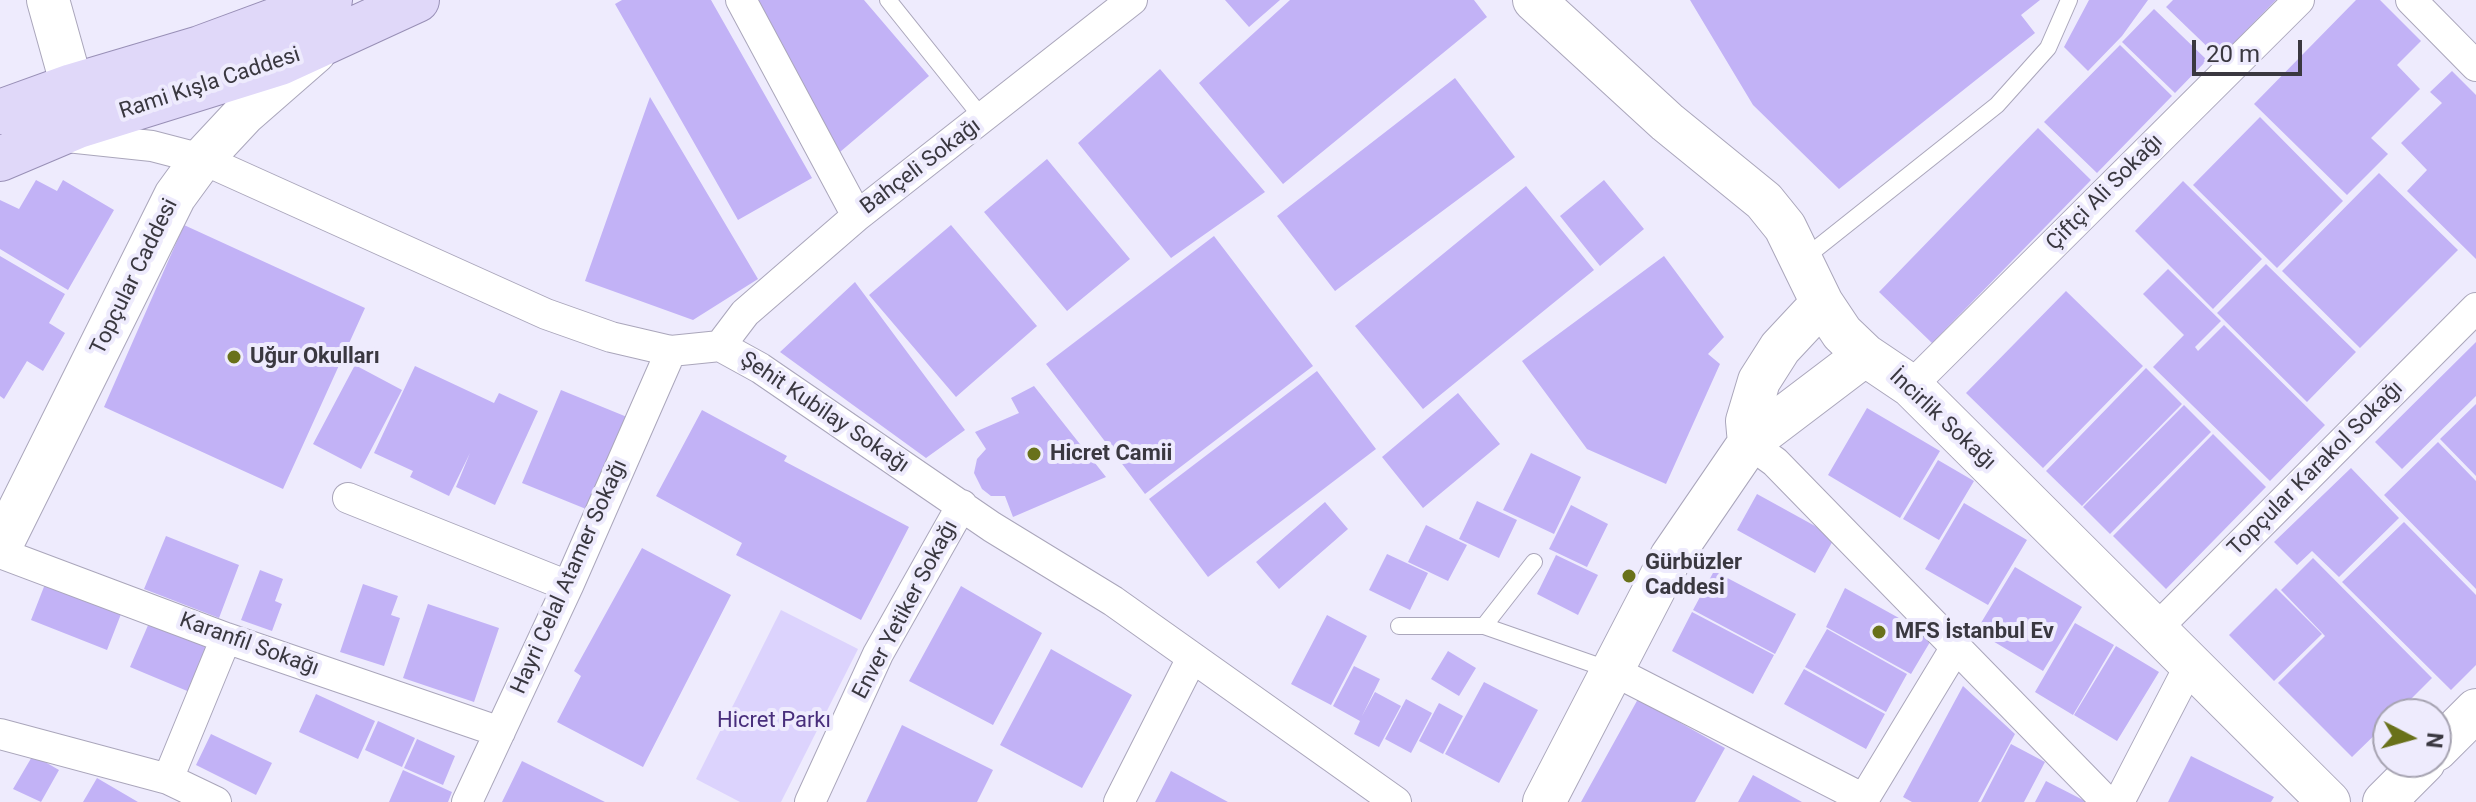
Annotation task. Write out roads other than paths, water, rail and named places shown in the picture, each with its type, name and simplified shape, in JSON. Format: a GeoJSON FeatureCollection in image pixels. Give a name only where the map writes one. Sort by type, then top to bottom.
{"type":"FeatureCollection","features":[{"type":"Feature","properties":{"kind":"main road","name":"Rami Kışla Caddesi"},"geometry":{"type":"LineString","coordinates":[[0,112],[72,86],[200,48],[330,0]]}},
{"type":"Feature","properties":{"kind":"main road","name":"Rami Kışla Caddesi"},"geometry":{"type":"LineString","coordinates":[[0,159],[49,136],[234,79],[323,45],[417,0]]}},
{"type":"Feature","properties":{"kind":"street"},"geometry":{"type":"LineString","coordinates":[[48,0],[72,86]]}},
{"type":"Feature","properties":{"kind":"street"},"geometry":{"type":"LineString","coordinates":[[741,0],[857,216]]}},
{"type":"Feature","properties":{"kind":"street","name":"Bahçeli Sokağı"},"geometry":{"type":"LineString","coordinates":[[720,346],[745,313],[857,216],[984,120],[1132,0]]}},
{"type":"Feature","properties":{"kind":"street","name":"İncirlik Sokağı"},"geometry":{"type":"LineString","coordinates":[[1534,0],[1667,122],[1764,201],[1785,227],[1822,303],[1842,333],[1865,355],[1911,386],[2329,802]]}},
{"type":"Feature","properties":{"kind":"street","name":"Çiftçi Ali Sokağı"},"geometry":{"type":"LineString","coordinates":[[1911,386],[2299,0]]}},
{"type":"Feature","properties":{"kind":"street"},"geometry":{"type":"LineString","coordinates":[[2411,0],[2476,66]]}},
{"type":"Feature","properties":{"kind":"street","name":"Topçular Caddesi"},"geometry":{"type":"LineString","coordinates":[[0,550],[175,196],[202,159],[244,114],[323,45]]}},
{"type":"Feature","properties":{"kind":"street","name":"Şehit Kubilay Sokağı"},"geometry":{"type":"LineString","coordinates":[[49,136],[118,140],[202,159],[546,314],[611,337],[671,351],[720,346],[760,368],[962,505],[1113,601],[1396,802]]}},
{"type":"Feature","properties":{"kind":"street"},"geometry":{"type":"LineString","coordinates":[[1822,303],[1780,348],[1759,381],[1747,421],[1749,443],[1775,462],[2107,802]]}},
{"type":"Feature","properties":{"kind":"street","name":"Topçular Karakol Sokağı"},"geometry":{"type":"LineString","coordinates":[[2156,629],[2476,308]]}},
{"type":"Feature","properties":{"kind":"street","name":"Hayri Celal Atamer Sokağı"},"geometry":{"type":"LineString","coordinates":[[467,802],[568,586],[671,351]]}},
{"type":"Feature","properties":{"kind":"street"},"geometry":{"type":"LineString","coordinates":[[1544,802],[1671,557],[1749,443],[1865,355]]}},
{"type":"Feature","properties":{"kind":"street"},"geometry":{"type":"LineString","coordinates":[[348,498],[568,586]]}},
{"type":"Feature","properties":{"kind":"street","name":"Enver Yetiker Sokağı"},"geometry":{"type":"LineString","coordinates":[[810,802],[878,654],[962,505]]}},
{"type":"Feature","properties":{"kind":"street","name":"Karanfil Sokağı"},"geometry":{"type":"LineString","coordinates":[[0,550],[226,638],[500,732]]}},
{"type":"Feature","properties":{"kind":"street"},"geometry":{"type":"LineString","coordinates":[[168,779],[226,638]]}},
{"type":"Feature","properties":{"kind":"street"},"geometry":{"type":"LineString","coordinates":[[1612,670],[1863,800],[1956,647]]}},
{"type":"Feature","properties":{"kind":"street"},"geometry":{"type":"LineString","coordinates":[[1119,802],[1192,658]]}},
{"type":"Feature","properties":{"kind":"street"},"geometry":{"type":"LineString","coordinates":[[2119,802],[2190,665]]}},
{"type":"Feature","properties":{"kind":"street"},"geometry":{"type":"LineString","coordinates":[[2452,734],[2476,710]]}},
{"type":"Feature","properties":{"kind":"street"},"geometry":{"type":"LineString","coordinates":[[0,734],[168,779],[216,802]]}},
{"type":"Feature","properties":{"kind":"street"},"geometry":{"type":"LineString","coordinates":[[2384,802],[2408,778]]}},
{"type":"Feature","properties":{"kind":"lane"},"geometry":{"type":"LineString","coordinates":[[888,0],[984,120]]}},
{"type":"Feature","properties":{"kind":"lane"},"geometry":{"type":"LineString","coordinates":[[1802,260],[1997,105],[2048,48],[2069,0]]}},
{"type":"Feature","properties":{"kind":"lane"},"geometry":{"type":"LineString","coordinates":[[1484,626],[1534,562]]}},
{"type":"Feature","properties":{"kind":"lane"},"geometry":{"type":"LineString","coordinates":[[1399,626],[1484,626],[1612,670]]}},
{"type":"Feature","properties":{"kind":"place","name":"Uğur Okulları"},"geometry":{"type":"Point","coordinates":[234,357]}},
{"type":"Feature","properties":{"kind":"place","name":"Hicret Camii"},"geometry":{"type":"Point","coordinates":[1034,454]}},
{"type":"Feature","properties":{"kind":"place","name":"Gürbüzler Caddesi"},"geometry":{"type":"Point","coordinates":[1629,576]}},
{"type":"Feature","properties":{"kind":"place","name":"MFS İstanbul Ev"},"geometry":{"type":"Point","coordinates":[1879,632]}},
{"type":"Feature","properties":{"kind":"park label","name":"Hicret Parkı"},"geometry":{"type":"Point","coordinates":[774,721]}}]}
